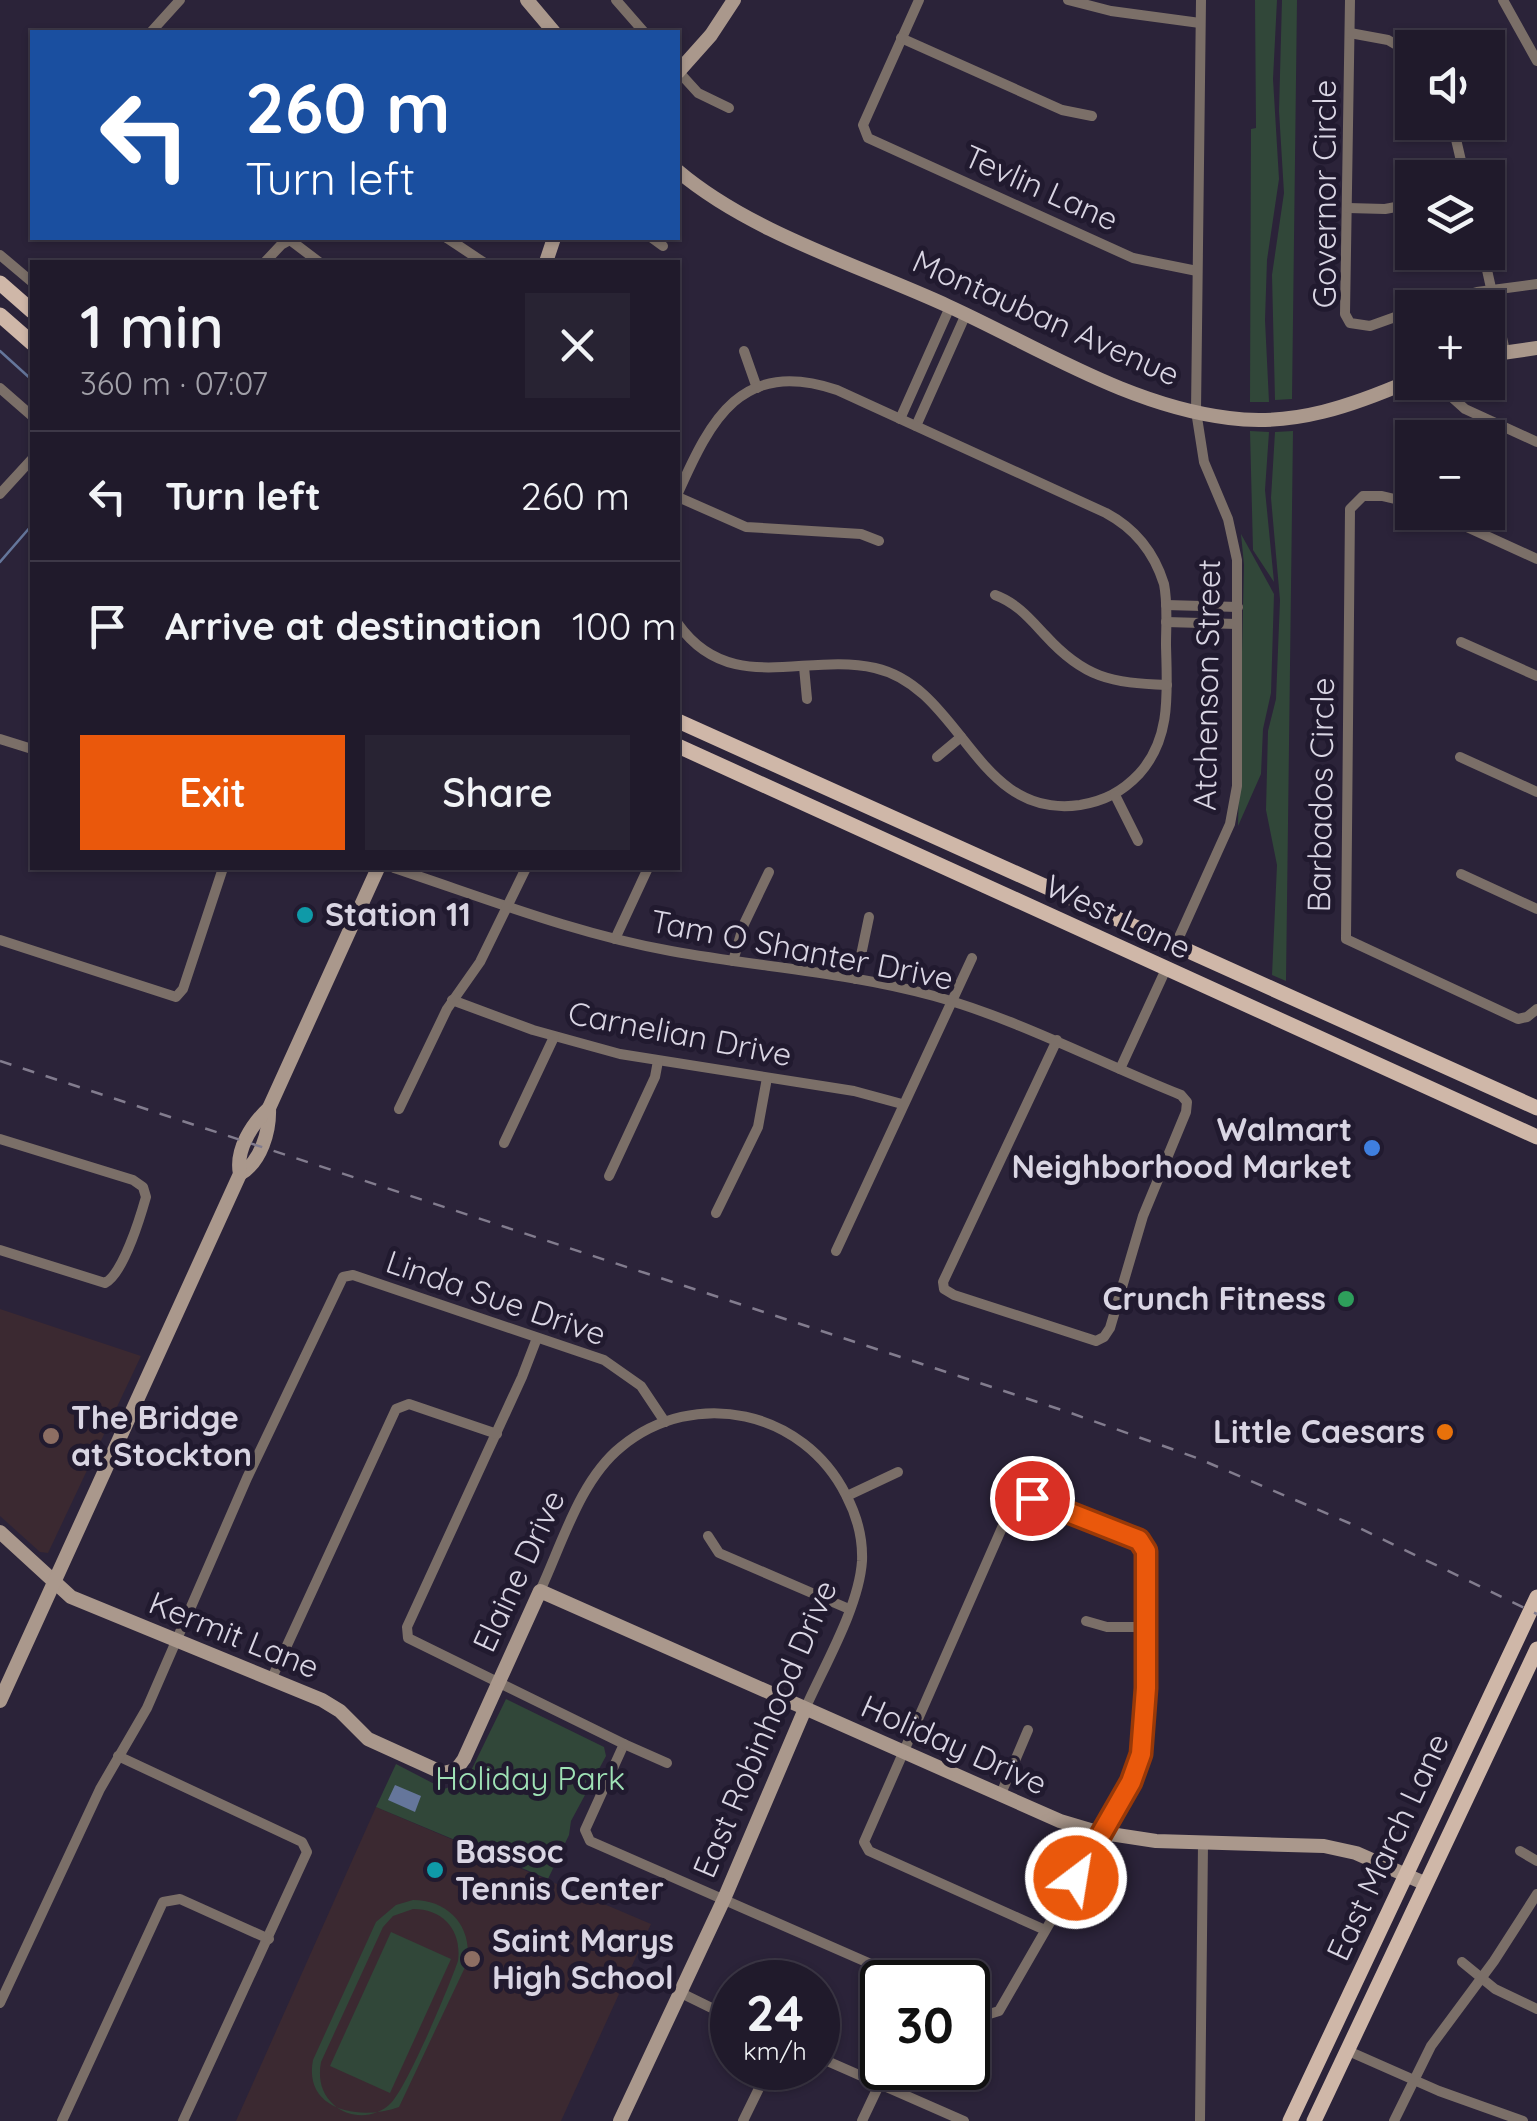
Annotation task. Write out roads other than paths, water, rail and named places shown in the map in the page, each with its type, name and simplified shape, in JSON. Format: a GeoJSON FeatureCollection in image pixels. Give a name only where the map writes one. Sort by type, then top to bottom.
{"type":"FeatureCollection","features":[{"type":"Feature","properties":{"kind":"main road"},"geometry":{"type":"LineString","coordinates":[[0,283],[30,309]]}},
{"type":"Feature","properties":{"kind":"main road"},"geometry":{"type":"LineString","coordinates":[[0,315],[30,341]]}},
{"type":"Feature","properties":{"kind":"main road","name":"West Lane"},"geometry":{"type":"LineString","coordinates":[[680,722],[1537,1108]]}},
{"type":"Feature","properties":{"kind":"main road","name":"West Lane"},"geometry":{"type":"LineString","coordinates":[[680,747],[1537,1137]]}},
{"type":"Feature","properties":{"kind":"main road","name":"East March Lane"},"geometry":{"type":"LineString","coordinates":[[1290,2121],[1537,1597]]}},
{"type":"Feature","properties":{"kind":"main road","name":"East March Lane"},"geometry":{"type":"LineString","coordinates":[[1314,2121],[1537,1649]]}},
{"type":"Feature","properties":{"kind":"street"},"geometry":{"type":"LineString","coordinates":[[527,0],[552,30]]}},
{"type":"Feature","properties":{"kind":"street"},"geometry":{"type":"LineString","coordinates":[[616,0],[642,30]]}},
{"type":"Feature","properties":{"kind":"street"},"geometry":{"type":"LineString","coordinates":[[680,70],[711,35],[734,0]]}},
{"type":"Feature","properties":{"kind":"street"},"geometry":{"type":"LineString","coordinates":[[919,0],[902,38],[1062,110],[1092,116]]}},
{"type":"Feature","properties":{"kind":"street"},"geometry":{"type":"LineString","coordinates":[[1068,0],[1111,11],[1200,23]]}},
{"type":"Feature","properties":{"kind":"street","name":"Atchenson Street"},"geometry":{"type":"LineString","coordinates":[[1174,946],[1234,813],[1238,607],[1233,535],[1204,462],[1196,412],[1201,0]]}},
{"type":"Feature","properties":{"kind":"street","name":"Governor Circle"},"geometry":{"type":"LineString","coordinates":[[1350,0],[1345,314],[1350,323],[1370,326],[1395,317]]}},
{"type":"Feature","properties":{"kind":"street"},"geometry":{"type":"LineString","coordinates":[[1503,0],[1537,61]]}},
{"type":"Feature","properties":{"kind":"street"},"geometry":{"type":"LineString","coordinates":[[152,30],[172,3]]}},
{"type":"Feature","properties":{"kind":"street"},"geometry":{"type":"LineString","coordinates":[[1350,32],[1395,44]]}},
{"type":"Feature","properties":{"kind":"street","name":"Tevlin Lane"},"geometry":{"type":"LineString","coordinates":[[902,38],[863,125],[868,138],[1133,258],[1197,271]]}},
{"type":"Feature","properties":{"kind":"street"},"geometry":{"type":"LineString","coordinates":[[680,74],[698,93],[729,108]]}},
{"type":"Feature","properties":{"kind":"street","name":"Montauban Avenue"},"geometry":{"type":"LineString","coordinates":[[680,172],[710,194],[762,223],[1127,390],[1196,412],[1250,420],[1298,417],[1346,406],[1395,387]]}},
{"type":"Feature","properties":{"kind":"street"},"geometry":{"type":"LineString","coordinates":[[1348,208],[1395,207]]}},
{"type":"Feature","properties":{"kind":"street"},"geometry":{"type":"LineString","coordinates":[[267,260],[280,244],[290,240],[316,260]]}},
{"type":"Feature","properties":{"kind":"street"},"geometry":{"type":"LineString","coordinates":[[449,240],[480,260]]}},
{"type":"Feature","properties":{"kind":"street"},"geometry":{"type":"LineString","coordinates":[[655,240],[663,246]]}},
{"type":"Feature","properties":{"kind":"street"},"geometry":{"type":"LineString","coordinates":[[0,255],[30,280]]}},
{"type":"Feature","properties":{"kind":"street"},"geometry":{"type":"LineString","coordinates":[[1487,270],[1492,289]]}},
{"type":"Feature","properties":{"kind":"street"},"geometry":{"type":"LineString","coordinates":[[1488,290],[1537,284]]}},
{"type":"Feature","properties":{"kind":"street"},"geometry":{"type":"LineString","coordinates":[[900,419],[950,307]]}},
{"type":"Feature","properties":{"kind":"street"},"geometry":{"type":"LineString","coordinates":[[916,426],[966,314]]}},
{"type":"Feature","properties":{"kind":"street"},"geometry":{"type":"LineString","coordinates":[[1505,351],[1537,348]]}},
{"type":"Feature","properties":{"kind":"street"},"geometry":{"type":"LineString","coordinates":[[744,351],[756,388]]}},
{"type":"Feature","properties":{"kind":"street"},"geometry":{"type":"LineString","coordinates":[[680,491],[713,422],[756,388],[792,382],[823,385],[1106,513],[1127,526],[1147,546],[1159,568],[1166,605],[1166,714],[1157,749],[1137,777],[1115,796],[1070,806],[1030,800],[992,775],[924,694],[893,674],[860,666],[764,669],[733,664],[696,644],[680,626]]}},
{"type":"Feature","properties":{"kind":"street"},"geometry":{"type":"LineString","coordinates":[[0,388],[30,414]]}},
{"type":"Feature","properties":{"kind":"street"},"geometry":{"type":"LineString","coordinates":[[1455,400],[1465,409],[1537,442]]}},
{"type":"Feature","properties":{"kind":"street"},"geometry":{"type":"LineString","coordinates":[[0,494],[30,460]]}},
{"type":"Feature","properties":{"kind":"street"},"geometry":{"type":"LineString","coordinates":[[680,496],[746,527],[861,534],[879,541]]}},
{"type":"Feature","properties":{"kind":"street","name":"Barbados Circle"},"geometry":{"type":"LineString","coordinates":[[1395,499],[1363,496],[1355,501],[1348,516],[1346,939],[1518,1019],[1537,1008]]}},
{"type":"Feature","properties":{"kind":"street"},"geometry":{"type":"LineString","coordinates":[[1473,530],[1537,559]]}},
{"type":"Feature","properties":{"kind":"street"},"geometry":{"type":"LineString","coordinates":[[996,595],[1020,609],[1056,648],[1085,670],[1117,682],[1166,686]]}},
{"type":"Feature","properties":{"kind":"street"},"geometry":{"type":"LineString","coordinates":[[1166,605],[1238,607]]}},
{"type":"Feature","properties":{"kind":"street"},"geometry":{"type":"LineString","coordinates":[[1166,622],[1238,624]]}},
{"type":"Feature","properties":{"kind":"street"},"geometry":{"type":"LineString","coordinates":[[1461,642],[1537,676]]}},
{"type":"Feature","properties":{"kind":"street"},"geometry":{"type":"LineString","coordinates":[[804,668],[807,700]]}},
{"type":"Feature","properties":{"kind":"street"},"geometry":{"type":"LineString","coordinates":[[937,757],[961,737]]}},
{"type":"Feature","properties":{"kind":"street"},"geometry":{"type":"LineString","coordinates":[[0,739],[30,749]]}},
{"type":"Feature","properties":{"kind":"street"},"geometry":{"type":"LineString","coordinates":[[1460,757],[1537,792]]}},
{"type":"Feature","properties":{"kind":"street"},"geometry":{"type":"LineString","coordinates":[[1115,796],[1138,841]]}},
{"type":"Feature","properties":{"kind":"street"},"geometry":{"type":"LineString","coordinates":[[0,940],[176,998],[184,989],[222,870]]}},
{"type":"Feature","properties":{"kind":"street"},"geometry":{"type":"LineString","coordinates":[[0,1702],[5,1678],[55,1582],[240,1174],[238,1162],[254,1121],[270,1108],[377,870]]}},
{"type":"Feature","properties":{"kind":"street","name":"Tam O Shanter Drive"},"geometry":{"type":"LineString","coordinates":[[400,870],[614,939],[856,979],[952,1002],[1057,1040],[1181,1095],[1188,1107],[1147,1204],[1110,1328],[1104,1337],[1091,1340],[948,1292],[944,1280],[1057,1040]]}},
{"type":"Feature","properties":{"kind":"street"},"geometry":{"type":"LineString","coordinates":[[399,1109],[452,1000],[480,962],[525,870]]}},
{"type":"Feature","properties":{"kind":"street"},"geometry":{"type":"LineString","coordinates":[[614,939],[647,870]]}},
{"type":"Feature","properties":{"kind":"street"},"geometry":{"type":"LineString","coordinates":[[733,961],[744,924],[769,872]]}},
{"type":"Feature","properties":{"kind":"street"},"geometry":{"type":"LineString","coordinates":[[1461,874],[1537,908]]}},
{"type":"Feature","properties":{"kind":"street"},"geometry":{"type":"LineString","coordinates":[[856,979],[868,917]]}},
{"type":"Feature","properties":{"kind":"street"},"geometry":{"type":"LineString","coordinates":[[836,1251],[972,958]]}},
{"type":"Feature","properties":{"kind":"street"},"geometry":{"type":"LineString","coordinates":[[1120,1069],[1166,969]]}},
{"type":"Feature","properties":{"kind":"street","name":"Carnelian Drive"},"geometry":{"type":"LineString","coordinates":[[452,1000],[554,1036],[658,1061],[854,1091],[902,1104]]}},
{"type":"Feature","properties":{"kind":"street"},"geometry":{"type":"LineString","coordinates":[[504,1144],[554,1036]]}},
{"type":"Feature","properties":{"kind":"street"},"geometry":{"type":"LineString","coordinates":[[609,1176],[655,1077],[658,1061]]}},
{"type":"Feature","properties":{"kind":"street"},"geometry":{"type":"LineString","coordinates":[[716,1213],[758,1127],[767,1078]]}},
{"type":"Feature","properties":{"kind":"street"},"geometry":{"type":"LineString","coordinates":[[0,1139],[133,1180],[145,1192],[121,1266],[110,1281],[92,1281],[0,1250]]}},
{"type":"Feature","properties":{"kind":"street","name":"Linda Sue Drive"},"geometry":{"type":"LineString","coordinates":[[174,1641],[338,1282],[346,1276],[353,1275],[604,1360],[624,1371],[647,1393],[665,1422]]}},
{"type":"Feature","properties":{"kind":"street"},"geometry":{"type":"LineString","coordinates":[[536,1338],[497,1434],[406,1633],[413,1643],[667,1763]]}},
{"type":"Feature","properties":{"kind":"street"},"geometry":{"type":"LineString","coordinates":[[270,1680],[400,1406],[409,1404],[497,1434]]}},
{"type":"Feature","properties":{"kind":"street","name":"East Robinhood Drive"},"geometry":{"type":"LineString","coordinates":[[620,2121],[724,1899],[849,1609],[862,1551],[855,1512],[838,1479],[814,1451],[792,1434],[764,1420],[737,1414],[709,1412],[665,1422]]}},
{"type":"Feature","properties":{"kind":"street","name":"Elaine Drive"},"geometry":{"type":"LineString","coordinates":[[456,1770],[587,1490],[602,1466],[633,1438],[665,1422]]}},
{"type":"Feature","properties":{"kind":"street"},"geometry":{"type":"LineString","coordinates":[[847,1496],[898,1472]]}},
{"type":"Feature","properties":{"kind":"street"},"geometry":{"type":"LineString","coordinates":[[990,2016],[1003,2005],[1131,1782],[1145,1730],[1146,1551],[1142,1542],[1032,1498],[1021,1498],[1012,1505],[864,1838],[866,1847],[1045,1930]]}},
{"type":"Feature","properties":{"kind":"street","name":"Kermit Lane"},"geometry":{"type":"LineString","coordinates":[[0,1532],[71,1597],[332,1705],[376,1744],[442,1773],[456,1770]]}},
{"type":"Feature","properties":{"kind":"street"},"geometry":{"type":"LineString","coordinates":[[708,1536],[719,1553],[849,1609]]}},
{"type":"Feature","properties":{"kind":"street","name":"Holiday Drive"},"geometry":{"type":"LineString","coordinates":[[540,1591],[1060,1821],[1132,1839],[1324,1846],[1356,1853],[1424,1882]]}},
{"type":"Feature","properties":{"kind":"street"},"geometry":{"type":"LineString","coordinates":[[1086,1621],[1107,1627],[1147,1627]]}},
{"type":"Feature","properties":{"kind":"street"},"geometry":{"type":"LineString","coordinates":[[0,2003],[118,1756],[146,1708],[174,1641]]}},
{"type":"Feature","properties":{"kind":"street"},"geometry":{"type":"LineString","coordinates":[[1000,1796],[1028,1730]]}},
{"type":"Feature","properties":{"kind":"street"},"geometry":{"type":"LineString","coordinates":[[624,1744],[585,1834],[593,1842],[862,1960]]}},
{"type":"Feature","properties":{"kind":"street"},"geometry":{"type":"LineString","coordinates":[[118,1756],[302,1842],[306,1849],[306,1858],[183,2121]]}},
{"type":"Feature","properties":{"kind":"street"},"geometry":{"type":"LineString","coordinates":[[1200,2121],[1203,1844]]}},
{"type":"Feature","properties":{"kind":"street"},"geometry":{"type":"LineString","coordinates":[[1520,1850],[1537,1861]]}},
{"type":"Feature","properties":{"kind":"street"},"geometry":{"type":"LineString","coordinates":[[1394,2121],[1432,2046],[1537,1894]]}},
{"type":"Feature","properties":{"kind":"street"},"geometry":{"type":"LineString","coordinates":[[62,2121],[163,1902],[180,1898],[269,1939]]}},
{"type":"Feature","properties":{"kind":"street"},"geometry":{"type":"LineString","coordinates":[[1462,1962],[1514,2000],[1537,2009]]}},
{"type":"Feature","properties":{"kind":"street"},"geometry":{"type":"LineString","coordinates":[[681,1992],[710,2007]]}},
{"type":"Feature","properties":{"kind":"street"},"geometry":{"type":"LineString","coordinates":[[1346,2050],[1523,2121]]}},
{"type":"Feature","properties":{"kind":"street"},"geometry":{"type":"LineString","coordinates":[[743,2121],[758,2090]]}},
{"type":"Feature","properties":{"kind":"street"},"geometry":{"type":"LineString","coordinates":[[862,2121],[877,2090]]}},
{"type":"Feature","properties":{"kind":"street"},"geometry":{"type":"LineString","coordinates":[[895,2090],[964,2121]]}},
{"type":"Feature","properties":{"kind":"water"},"geometry":{"type":"Polygon","coordinates":[[[395,1785],[421,1796],[415,1812],[388,1800],[395,1785]]]}},
{"type":"Feature","properties":{"kind":"waterway"},"geometry":{"type":"LineString","coordinates":[[0,351],[30,378]]}},
{"type":"Feature","properties":{"kind":"waterway"},"geometry":{"type":"LineString","coordinates":[[0,562],[30,527]]}},
{"type":"Feature","properties":{"kind":"railway"},"geometry":{"type":"LineString","coordinates":[[0,1061],[1068,1412],[1197,1458],[1349,1523],[1537,1614]]}},
{"type":"Feature","properties":{"kind":"place","name":"Station 11"},"geometry":{"type":"Point","coordinates":[305,915]}},
{"type":"Feature","properties":{"kind":"place","name":"Walmart Neighborhood Market"},"geometry":{"type":"Point","coordinates":[1372,1148]}},
{"type":"Feature","properties":{"kind":"place","name":"Crunch Fitness"},"geometry":{"type":"Point","coordinates":[1346,1299]}},
{"type":"Feature","properties":{"kind":"place","name":"Little Caesars"},"geometry":{"type":"Point","coordinates":[1445,1432]}},
{"type":"Feature","properties":{"kind":"place","name":"The Bridge at Stockton"},"geometry":{"type":"Point","coordinates":[51,1436]}},
{"type":"Feature","properties":{"kind":"place","name":"Bassoc Tennis Center"},"geometry":{"type":"Point","coordinates":[435,1870]}},
{"type":"Feature","properties":{"kind":"place","name":"Saint Marys High School"},"geometry":{"type":"Point","coordinates":[472,1959]}},
{"type":"Feature","properties":{"kind":"park label","name":"Holiday Park"},"geometry":{"type":"Point","coordinates":[530,1779]}}]}
